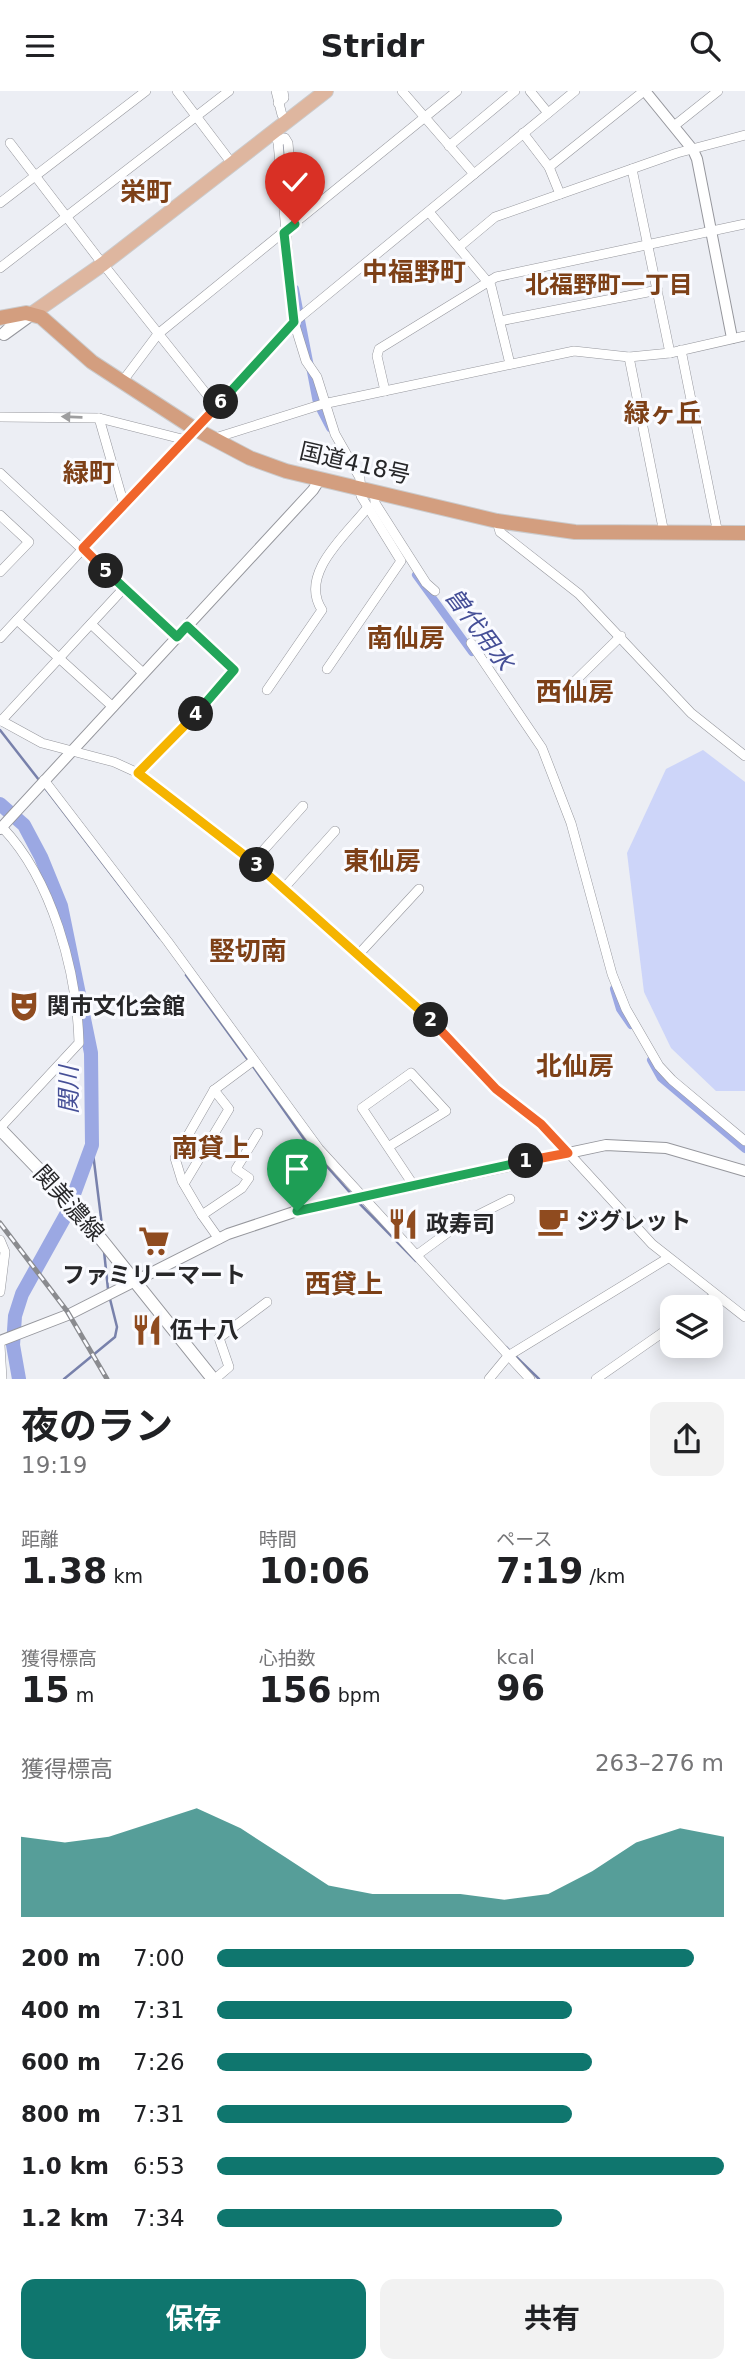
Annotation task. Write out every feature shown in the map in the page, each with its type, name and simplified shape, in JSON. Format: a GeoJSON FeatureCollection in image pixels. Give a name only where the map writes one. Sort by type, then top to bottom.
{"type":"FeatureCollection","features":[{"type":"Feature","properties":{"kind":"highway"},"geometry":{"type":"LineString","coordinates":[[0,318],[29,313]]}},
{"type":"Feature","properties":{"kind":"highway","name":"国道418号"},"geometry":{"type":"LineString","coordinates":[[29,313],[191,434],[212,439],[250,458],[320,479],[497,521],[575,532],[745,533]]}},
{"type":"Feature","properties":{"kind":"main road"},"geometry":{"type":"LineString","coordinates":[[100,261],[227,157],[280,109],[311,91]]}},
{"type":"Feature","properties":{"kind":"main road"},"geometry":{"type":"LineString","coordinates":[[2,336],[100,261],[276,137],[326,91]]}},
{"type":"Feature","properties":{"kind":"main road","name":"関美濃線"},"geometry":{"type":"LineString","coordinates":[[0,1129],[77,1209],[214,1379]]}},
{"type":"Feature","properties":{"kind":"street"},"geometry":{"type":"LineString","coordinates":[[0,203],[146,91]]}},
{"type":"Feature","properties":{"kind":"street"},"geometry":{"type":"LineString","coordinates":[[177,91],[227,157]]}},
{"type":"Feature","properties":{"kind":"street"},"geometry":{"type":"LineString","coordinates":[[0,268],[229,91]]}},
{"type":"Feature","properties":{"kind":"street"},"geometry":{"type":"LineString","coordinates":[[276,91],[280,109]]}},
{"type":"Feature","properties":{"kind":"street"},"geometry":{"type":"LineString","coordinates":[[280,109],[284,91]]}},
{"type":"Feature","properties":{"kind":"street"},"geometry":{"type":"LineString","coordinates":[[402,91],[474,174]]}},
{"type":"Feature","properties":{"kind":"street"},"geometry":{"type":"LineString","coordinates":[[122,382],[158,334],[457,91]]}},
{"type":"Feature","properties":{"kind":"street"},"geometry":{"type":"LineString","coordinates":[[449,146],[515,91]]}},
{"type":"Feature","properties":{"kind":"street"},"geometry":{"type":"LineString","coordinates":[[530,91],[548,113]]}},
{"type":"Feature","properties":{"kind":"street"},"geometry":{"type":"LineString","coordinates":[[0,638],[294,322],[575,91]]}},
{"type":"Feature","properties":{"kind":"street"},"geometry":{"type":"LineString","coordinates":[[549,167],[645,91],[693,150],[732,338]]}},
{"type":"Feature","properties":{"kind":"street"},"geometry":{"type":"LineString","coordinates":[[674,126],[718,91]]}},
{"type":"Feature","properties":{"kind":"street"},"geometry":{"type":"LineString","coordinates":[[523,133],[549,167],[560,194]]}},
{"type":"Feature","properties":{"kind":"street"},"geometry":{"type":"LineString","coordinates":[[460,247],[495,217],[632,169],[745,135]]}},
{"type":"Feature","properties":{"kind":"street"},"geometry":{"type":"LineString","coordinates":[[295,224],[288,143],[285,138],[276,137],[283,185],[284,233],[294,322],[306,361],[317,377],[323,404],[335,434],[375,503],[426,583],[435,591]]}},
{"type":"Feature","properties":{"kind":"street"},"geometry":{"type":"LineString","coordinates":[[10,143],[216,407]]}},
{"type":"Feature","properties":{"kind":"street"},"geometry":{"type":"LineString","coordinates":[[632,169],[670,353]]}},
{"type":"Feature","properties":{"kind":"street"},"geometry":{"type":"LineString","coordinates":[[429,212],[487,281],[510,364]]}},
{"type":"Feature","properties":{"kind":"street"},"geometry":{"type":"LineString","coordinates":[[385,391],[377,356],[379,349],[487,281],[745,224]]}},
{"type":"Feature","properties":{"kind":"street"},"geometry":{"type":"LineString","coordinates":[[500,321],[658,290]]}},
{"type":"Feature","properties":{"kind":"street"},"geometry":{"type":"LineString","coordinates":[[212,439],[323,404],[574,351],[629,357],[670,353],[745,335]]}},
{"type":"Feature","properties":{"kind":"street"},"geometry":{"type":"LineString","coordinates":[[681,350],[718,534]]}},
{"type":"Feature","properties":{"kind":"street"},"geometry":{"type":"LineString","coordinates":[[629,357],[664,533]]}},
{"type":"Feature","properties":{"kind":"street"},"geometry":{"type":"LineString","coordinates":[[0,417],[99,418],[191,434]]}},
{"type":"Feature","properties":{"kind":"street"},"geometry":{"type":"LineString","coordinates":[[99,418],[124,505]]}},
{"type":"Feature","properties":{"kind":"street"},"geometry":{"type":"LineString","coordinates":[[0,473],[177,637]]}},
{"type":"Feature","properties":{"kind":"street"},"geometry":{"type":"LineString","coordinates":[[0,1129],[79,1042],[71,980],[43,887],[29,859],[2,823],[113,707],[313,490],[320,479]]}},
{"type":"Feature","properties":{"kind":"street"},"geometry":{"type":"LineString","coordinates":[[327,669],[401,561],[361,496],[367,489]]}},
{"type":"Feature","properties":{"kind":"street"},"geometry":{"type":"LineString","coordinates":[[267,690],[322,610],[316,600],[317,571],[368,507]]}},
{"type":"Feature","properties":{"kind":"street"},"geometry":{"type":"LineString","coordinates":[[0,515],[29,542],[0,572]]}},
{"type":"Feature","properties":{"kind":"street"},"geometry":{"type":"LineString","coordinates":[[497,521],[500,532],[579,594],[691,713],[745,755]]}},
{"type":"Feature","properties":{"kind":"street"},"geometry":{"type":"LineString","coordinates":[[124,588],[1,721],[42,743],[114,762],[138,773],[253,862],[417,1006],[496,1089],[541,1124],[667,1258],[716,1295]]}},
{"type":"Feature","properties":{"kind":"street"},"geometry":{"type":"LineString","coordinates":[[17,620],[113,707]]}},
{"type":"Feature","properties":{"kind":"street"},"geometry":{"type":"LineString","coordinates":[[91,624],[143,673]]}},
{"type":"Feature","properties":{"kind":"street"},"geometry":{"type":"LineString","coordinates":[[138,773],[234,670],[187,626]]}},
{"type":"Feature","properties":{"kind":"street"},"geometry":{"type":"LineString","coordinates":[[570,686],[621,636]]}},
{"type":"Feature","properties":{"kind":"street"},"geometry":{"type":"LineString","coordinates":[[471,643],[542,748],[571,823],[610,968],[626,1009],[659,1066],[745,1141]]}},
{"type":"Feature","properties":{"kind":"street"},"geometry":{"type":"LineString","coordinates":[[44,780],[168,942],[319,1149],[467,1307],[483,1329],[530,1379]]}},
{"type":"Feature","properties":{"kind":"street"},"geometry":{"type":"LineString","coordinates":[[253,862],[303,806]]}},
{"type":"Feature","properties":{"kind":"street"},"geometry":{"type":"LineString","coordinates":[[284,888],[335,831]]}},
{"type":"Feature","properties":{"kind":"street"},"geometry":{"type":"LineString","coordinates":[[358,955],[419,889]]}},
{"type":"Feature","properties":{"kind":"street"},"geometry":{"type":"LineString","coordinates":[[219,1239],[184,1184],[175,1158],[214,1090],[253,1061]]}},
{"type":"Feature","properties":{"kind":"street"},"geometry":{"type":"LineString","coordinates":[[388,1147],[446,1111],[411,1073],[362,1108],[388,1147],[414,1186]]}},
{"type":"Feature","properties":{"kind":"street"},"geometry":{"type":"LineString","coordinates":[[184,1184],[229,1109],[214,1090]]}},
{"type":"Feature","properties":{"kind":"street"},"geometry":{"type":"LineString","coordinates":[[202,1215],[242,1188],[249,1178],[236,1169],[258,1133]]}},
{"type":"Feature","properties":{"kind":"street"},"geometry":{"type":"LineString","coordinates":[[2,1379],[0,1343],[262,1221],[606,1145],[666,1148],[745,1171]]}},
{"type":"Feature","properties":{"kind":"street"},"geometry":{"type":"LineString","coordinates":[[417,1255],[458,1225],[510,1199]]}},
{"type":"Feature","properties":{"kind":"street"},"geometry":{"type":"LineString","coordinates":[[0,1240],[5,1252],[0,1293]]}},
{"type":"Feature","properties":{"kind":"street"},"geometry":{"type":"LineString","coordinates":[[489,1379],[508,1356],[667,1258]]}},
{"type":"Feature","properties":{"kind":"street"},"geometry":{"type":"LineString","coordinates":[[723,1300],[745,1317]]}},
{"type":"Feature","properties":{"kind":"street"},"geometry":{"type":"LineString","coordinates":[[214,1379],[229,1367],[219,1338],[267,1302]]}},
{"type":"Feature","properties":{"kind":"street"},"geometry":{"type":"LineString","coordinates":[[596,1379],[660,1334]]}},
{"type":"Feature","properties":{"kind":"shaded area"},"geometry":{"type":"Polygon","coordinates":[[[703,750],[745,782],[745,1091],[716,1091],[671,1048],[644,992],[627,853],[666,769],[703,750]]]}},
{"type":"Feature","properties":{"kind":"waterway","name":"曽代用水"},"geometry":{"type":"LineString","coordinates":[[283,136],[288,210]]}},
{"type":"Feature","properties":{"kind":"waterway","name":"曽代用水"},"geometry":{"type":"LineString","coordinates":[[295,289],[317,403],[330,428]]}},
{"type":"Feature","properties":{"kind":"waterway","name":"曽代用水"},"geometry":{"type":"LineString","coordinates":[[416,575],[472,652]]}},
{"type":"Feature","properties":{"kind":"waterway","name":"曽代用水"},"geometry":{"type":"LineString","coordinates":[[0,730],[39,780]]}},
{"type":"Feature","properties":{"kind":"waterway","name":"曽代用水"},"geometry":{"type":"LineString","coordinates":[[45,788],[160,938]]}},
{"type":"Feature","properties":{"kind":"waterway","name":"関川"},"geometry":{"type":"LineString","coordinates":[[0,804],[24,825],[41,857],[61,906],[91,1053],[92,1145],[67,1213],[22,1294],[15,1316],[13,1345],[19,1379]]}},
{"type":"Feature","properties":{"kind":"waterway","name":"曽代用水"},"geometry":{"type":"LineString","coordinates":[[186,975],[248,1060]]}},
{"type":"Feature","properties":{"kind":"waterway","name":"曽代用水"},"geometry":{"type":"LineString","coordinates":[[614,989],[620,1009],[631,1025]]}},
{"type":"Feature","properties":{"kind":"waterway","name":"曽代用水"},"geometry":{"type":"LineString","coordinates":[[651,1060],[661,1078],[745,1149]]}},
{"type":"Feature","properties":{"kind":"waterway","name":"曽代用水"},"geometry":{"type":"LineString","coordinates":[[252,1065],[309,1146],[353,1196]]}},
{"type":"Feature","properties":{"kind":"waterway"},"geometry":{"type":"LineString","coordinates":[[92,1145],[103,1234]]}},
{"type":"Feature","properties":{"kind":"waterway","name":"曽代用水"},"geometry":{"type":"LineString","coordinates":[[357,1201],[416,1261]]}},
{"type":"Feature","properties":{"kind":"waterway"},"geometry":{"type":"LineString","coordinates":[[104,1251],[108,1289]]}},
{"type":"Feature","properties":{"kind":"waterway"},"geometry":{"type":"LineString","coordinates":[[64,1379],[115,1337],[117,1327],[110,1299]]}},
{"type":"Feature","properties":{"kind":"waterway","name":"曽代用水"},"geometry":{"type":"LineString","coordinates":[[506,1347],[539,1379]]}},
{"type":"Feature","properties":{"kind":"railway"},"geometry":{"type":"LineString","coordinates":[[0,1223],[67,1311],[107,1379]]}},
{"type":"Feature","properties":{"kind":"place","name":"関市文化会館"},"geometry":{"type":"Point","coordinates":[24,1006]}},
{"type":"Feature","properties":{"kind":"place","name":"ジグレット"},"geometry":{"type":"Point","coordinates":[553,1221]}},
{"type":"Feature","properties":{"kind":"place","name":"政寿司"},"geometry":{"type":"Point","coordinates":[403,1224]}},
{"type":"Feature","properties":{"kind":"place","name":"ファミリーマート"},"geometry":{"type":"Point","coordinates":[154,1241]}},
{"type":"Feature","properties":{"kind":"place","name":"伍十八"},"geometry":{"type":"Point","coordinates":[147,1330]}},
{"type":"Feature","properties":{"kind":"district","name":"栄町"},"geometry":{"type":"Point","coordinates":[146,192]}},
{"type":"Feature","properties":{"kind":"district","name":"中福野町"},"geometry":{"type":"Point","coordinates":[414,272]}},
{"type":"Feature","properties":{"kind":"district","name":"北福野町一丁目"},"geometry":{"type":"Point","coordinates":[609,285]}},
{"type":"Feature","properties":{"kind":"district","name":"緑ヶ丘"},"geometry":{"type":"Point","coordinates":[663,413]}},
{"type":"Feature","properties":{"kind":"district","name":"緑町"},"geometry":{"type":"Point","coordinates":[89,473]}},
{"type":"Feature","properties":{"kind":"district","name":"南仙房"},"geometry":{"type":"Point","coordinates":[406,638]}},
{"type":"Feature","properties":{"kind":"district","name":"西仙房"},"geometry":{"type":"Point","coordinates":[575,692]}},
{"type":"Feature","properties":{"kind":"district","name":"東仙房"},"geometry":{"type":"Point","coordinates":[382,861]}},
{"type":"Feature","properties":{"kind":"district","name":"竪切南"},"geometry":{"type":"Point","coordinates":[248,951]}},
{"type":"Feature","properties":{"kind":"district","name":"北仙房"},"geometry":{"type":"Point","coordinates":[575,1066]}},
{"type":"Feature","properties":{"kind":"district","name":"南貸上"},"geometry":{"type":"Point","coordinates":[211,1148]}},
{"type":"Feature","properties":{"kind":"district","name":"西貸上"},"geometry":{"type":"Point","coordinates":[344,1284]}},
{"type":"Feature","properties":{"kind":"route"},"geometry":{"type":"LineString","coordinates":[[295,224],[284,233],[294,322],[83,548],[177,637],[187,626],[234,670],[184,727],[138,773],[284,888],[417,1006],[496,1089],[541,1124],[568,1153],[297,1211]]}}]}
